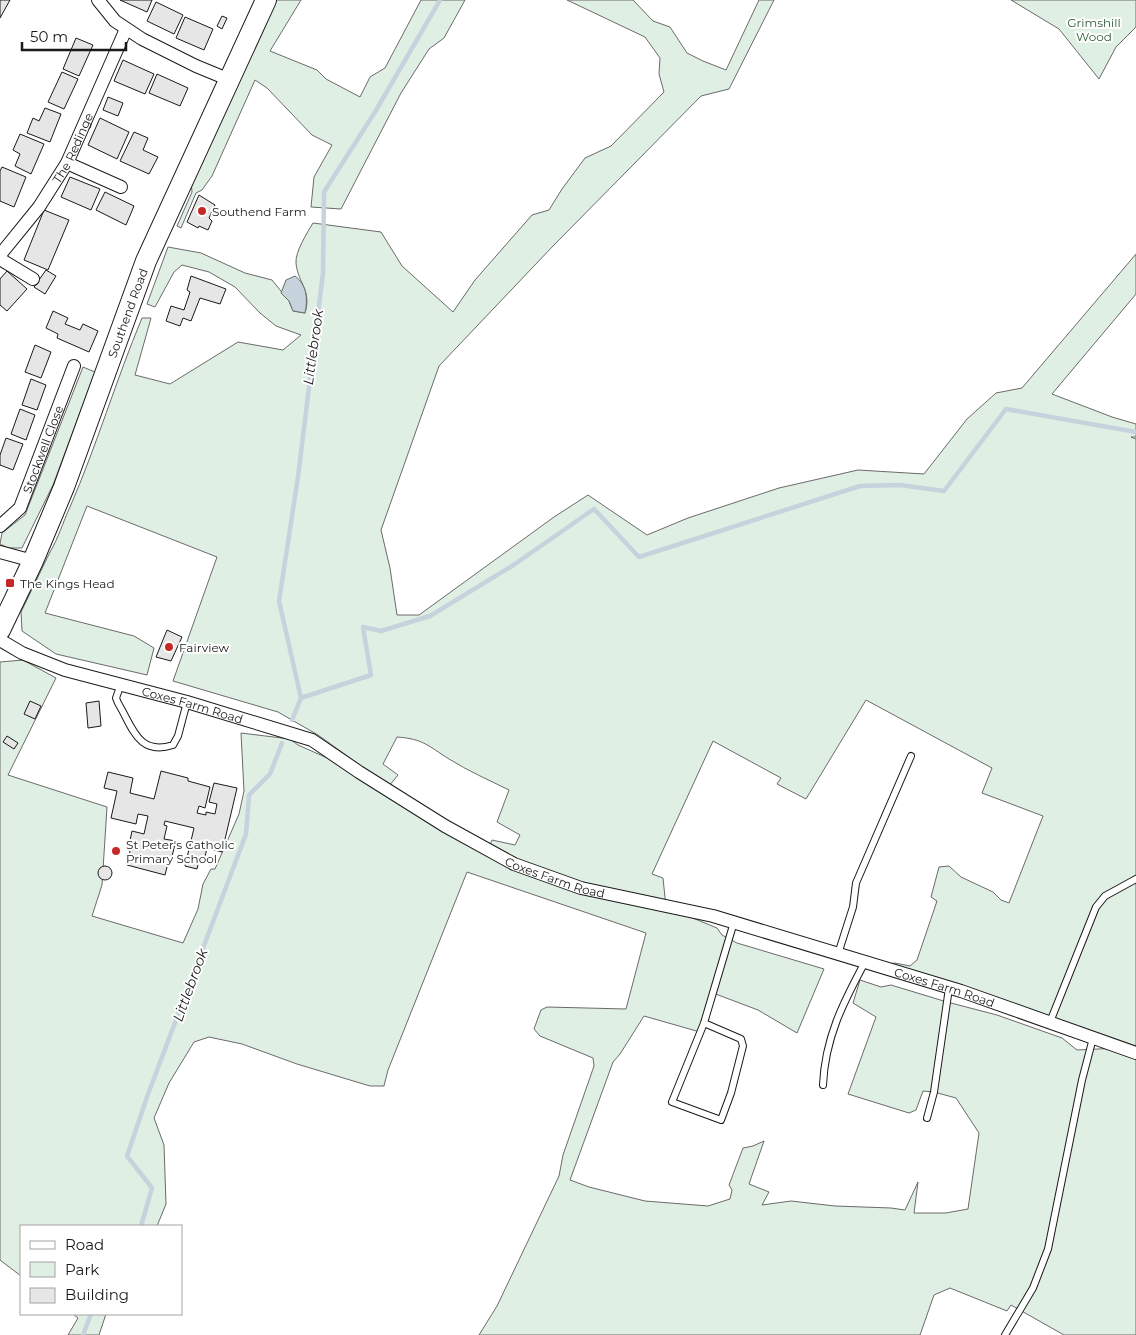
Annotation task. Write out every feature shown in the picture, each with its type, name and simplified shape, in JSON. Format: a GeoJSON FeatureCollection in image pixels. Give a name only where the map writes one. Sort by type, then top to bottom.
{"type":"FeatureCollection","features":[{"type":"Feature","properties":{"kind":"main road","name":"Southend Road"},"geometry":{"type":"LineString","coordinates":[[0,630],[33,561],[64,487],[146,261],[266,0]]}},
{"type":"Feature","properties":{"kind":"street"},"geometry":{"type":"LineString","coordinates":[[98,0],[115,21],[142,39],[230,80]]}},
{"type":"Feature","properties":{"kind":"street","name":"The Redinge"},"geometry":{"type":"LineString","coordinates":[[0,255],[39,207],[67,163],[126,29]]}},
{"type":"Feature","properties":{"kind":"street"},"geometry":{"type":"LineString","coordinates":[[67,163],[121,187]]}},
{"type":"Feature","properties":{"kind":"street"},"geometry":{"type":"LineString","coordinates":[[0,259],[33,279]]}},
{"type":"Feature","properties":{"kind":"street","name":"Stockwell Close"},"geometry":{"type":"LineString","coordinates":[[0,526],[20,508],[74,366]]}},
{"type":"Feature","properties":{"kind":"street"},"geometry":{"type":"LineString","coordinates":[[0,552],[33,561]]}},
{"type":"Feature","properties":{"kind":"street","name":"Coxes Farm Road"},"geometry":{"type":"LineString","coordinates":[[0,640],[22,653],[65,670],[187,702],[312,740],[445,826],[514,864],[581,888],[734,922],[949,988],[1136,1053]]}},
{"type":"Feature","properties":{"kind":"lane"},"geometry":{"type":"LineString","coordinates":[[121,684],[116,698],[118,703],[142,743],[153,748],[160,749],[173,745],[178,736],[187,702]]}},
{"type":"Feature","properties":{"kind":"lane"},"geometry":{"type":"LineString","coordinates":[[838,954],[853,908],[856,882],[911,756]]}},
{"type":"Feature","properties":{"kind":"lane"},"geometry":{"type":"LineString","coordinates":[[1050,1022],[1096,907],[1105,896],[1136,879]]}},
{"type":"Feature","properties":{"kind":"lane"},"geometry":{"type":"LineString","coordinates":[[704,1023],[741,1039],[743,1046],[731,1093],[721,1120],[672,1102],[704,1023],[734,922]]}},
{"type":"Feature","properties":{"kind":"lane"},"geometry":{"type":"LineString","coordinates":[[823,1085],[824,1063],[837,1020],[846,997],[865,962]]}},
{"type":"Feature","properties":{"kind":"lane"},"geometry":{"type":"LineString","coordinates":[[927,1118],[934,1092],[949,988]]}},
{"type":"Feature","properties":{"kind":"lane"},"geometry":{"type":"LineString","coordinates":[[1005,1335],[1033,1288],[1048,1250],[1082,1080],[1093,1038]]}},
{"type":"Feature","properties":{"kind":"green space"},"geometry":{"type":"Polygon","coordinates":[[[273,0],[301,0],[270,51],[317,70],[326,79],[360,97],[370,77],[385,68],[421,0],[465,0],[444,38],[429,49],[401,93],[341,209],[311,207],[314,177],[332,145],[312,135],[267,88],[255,80],[212,176],[202,190],[196,193],[181,228],[177,226],[192,192],[191,181],[273,0]]]}},
{"type":"Feature","properties":{"kind":"green space"},"geometry":{"type":"Polygon","coordinates":[[[567,0],[633,0],[653,21],[670,27],[687,53],[726,70],[759,0],[774,0],[729,89],[701,96],[553,246],[439,366],[381,530],[390,568],[397,615],[419,615],[554,517],[588,495],[647,535],[688,518],[779,488],[858,470],[924,474],[967,419],[996,393],[1022,388],[1136,254],[1136,294],[1052,394],[1136,424],[1136,437],[1131,437],[1136,439],[1136,1335],[1064,1335],[1011,1305],[1007,1311],[950,1288],[934,1295],[920,1335],[479,1335],[497,1306],[559,1176],[563,1155],[594,1066],[593,1058],[540,1036],[534,1029],[541,1010],[547,1007],[626,1009],[646,933],[467,872],[388,1070],[384,1086],[370,1086],[297,1064],[242,1044],[209,1037],[194,1042],[169,1083],[154,1118],[164,1145],[166,1204],[157,1225],[20,1225],[20,1275],[0,1260],[0,662],[23,660],[56,678],[8,775],[107,807],[102,885],[92,916],[183,943],[198,909],[203,884],[211,869],[215,869],[239,814],[244,791],[241,733],[290,739],[298,745],[359,772],[488,849],[492,840],[515,845],[520,835],[497,822],[509,790],[464,768],[420,741],[397,737],[383,764],[398,775],[389,786],[318,735],[278,712],[173,681],[217,557],[87,506],[45,613],[134,636],[154,648],[147,675],[56,654],[22,631],[21,612],[56,542],[80,484],[142,318],[151,318],[135,375],[170,384],[238,342],[283,350],[301,335],[276,326],[260,313],[235,287],[209,272],[182,265],[174,272],[155,307],[147,304],[168,247],[201,253],[245,273],[272,280],[289,301],[293,311],[305,313],[307,298],[297,270],[296,259],[313,223],[381,232],[402,266],[453,312],[475,280],[532,215],[549,210],[585,158],[611,146],[664,92],[659,74],[660,58],[645,37],[567,0]],[[866,700],[806,799],[777,784],[781,778],[713,741],[652,874],[663,878],[666,907],[717,928],[722,935],[737,943],[824,969],[797,1033],[758,1010],[713,993],[700,1032],[644,1016],[613,1062],[570,1180],[589,1187],[645,1201],[708,1206],[730,1199],[732,1190],[729,1185],[743,1148],[764,1141],[749,1184],[769,1192],[762,1205],[791,1201],[835,1206],[905,1210],[918,1182],[914,1213],[946,1213],[968,1209],[979,1133],[956,1098],[923,1091],[916,1110],[909,1113],[848,1094],[876,1017],[853,1003],[860,980],[881,987],[891,985],[997,1015],[1062,1038],[1077,1050],[1119,1048],[887,964],[895,963],[910,966],[917,960],[937,901],[931,897],[939,867],[949,866],[961,877],[993,892],[1001,900],[1009,903],[1043,816],[982,793],[992,768],[866,700]]]}},
{"type":"Feature","properties":{"kind":"green space","name":"Grimshill Wood"},"geometry":{"type":"Polygon","coordinates":[[[1011,0],[1136,0],[1136,27],[1116,47],[1099,79],[1059,29],[1011,0]]]}},
{"type":"Feature","properties":{"kind":"green space"},"geometry":{"type":"Polygon","coordinates":[[[83,367],[95,372],[53,485],[22,548],[8,548],[0,544],[2,533],[25,515],[83,367]]]}},
{"type":"Feature","properties":{"kind":"green space"},"geometry":{"type":"Polygon","coordinates":[[[74,1315],[106,1315],[99,1335],[68,1335],[78,1318],[74,1315]]]}},
{"type":"Feature","properties":{"kind":"shaded area"},"geometry":{"type":"Polygon","coordinates":[[[295,276],[302,284],[306,293],[305,313],[293,311],[289,301],[281,293],[286,280],[295,276]]]}},
{"type":"Feature","properties":{"kind":"building"},"geometry":{"type":"Polygon","coordinates":[[[0,0],[10,0],[0,18],[0,0]]]}},
{"type":"Feature","properties":{"kind":"building"},"geometry":{"type":"Polygon","coordinates":[[[120,0],[152,0],[147,12],[120,0]]]}},
{"type":"Feature","properties":{"kind":"building"},"geometry":{"type":"Polygon","coordinates":[[[156,2],[183,15],[174,34],[147,21],[156,2]]]}},
{"type":"Feature","properties":{"kind":"building"},"geometry":{"type":"Polygon","coordinates":[[[222,16],[227,18],[222,29],[217,26],[222,16]]]}},
{"type":"Feature","properties":{"kind":"building"},"geometry":{"type":"Polygon","coordinates":[[[185,17],[213,29],[204,50],[176,38],[185,17]]]}},
{"type":"Feature","properties":{"kind":"building"},"geometry":{"type":"Polygon","coordinates":[[[76,38],[93,45],[79,76],[63,69],[76,38]]]}},
{"type":"Feature","properties":{"kind":"building"},"geometry":{"type":"Polygon","coordinates":[[[123,60],[154,74],[145,94],[114,81],[123,60]]]}},
{"type":"Feature","properties":{"kind":"building"},"geometry":{"type":"Polygon","coordinates":[[[62,72],[78,79],[64,109],[48,102],[62,72]]]}},
{"type":"Feature","properties":{"kind":"building"},"geometry":{"type":"Polygon","coordinates":[[[157,74],[188,88],[180,106],[149,93],[157,74]]]}},
{"type":"Feature","properties":{"kind":"building"},"geometry":{"type":"Polygon","coordinates":[[[108,97],[123,103],[118,116],[103,110],[108,97]]]}},
{"type":"Feature","properties":{"kind":"building"},"geometry":{"type":"Polygon","coordinates":[[[45,108],[61,114],[50,142],[27,133],[33,118],[39,121],[45,108]]]}},
{"type":"Feature","properties":{"kind":"building"},"geometry":{"type":"Polygon","coordinates":[[[100,118],[129,132],[117,159],[88,145],[100,118]]]}},
{"type":"Feature","properties":{"kind":"building"},"geometry":{"type":"Polygon","coordinates":[[[134,132],[148,138],[143,150],[158,157],[149,174],[120,161],[134,132]]]}},
{"type":"Feature","properties":{"kind":"building"},"geometry":{"type":"Polygon","coordinates":[[[20,134],[44,144],[31,174],[15,166],[20,154],[13,150],[20,134]]]}},
{"type":"Feature","properties":{"kind":"building"},"geometry":{"type":"Polygon","coordinates":[[[2,167],[26,177],[14,207],[0,201],[0,171],[2,167]]]}},
{"type":"Feature","properties":{"kind":"building"},"geometry":{"type":"Polygon","coordinates":[[[70,177],[100,189],[91,210],[61,197],[70,177]]]}},
{"type":"Feature","properties":{"kind":"building"},"geometry":{"type":"Polygon","coordinates":[[[105,192],[134,206],[126,225],[96,210],[105,192]]]}},
{"type":"Feature","properties":{"kind":"building","name":"Southend Farm"},"geometry":{"type":"Polygon","coordinates":[[[199,195],[215,205],[209,218],[212,221],[208,230],[199,226],[198,228],[187,222],[199,195]]]}},
{"type":"Feature","properties":{"kind":"building"},"geometry":{"type":"Polygon","coordinates":[[[44,210],[69,220],[48,270],[24,260],[44,210]]]}},
{"type":"Feature","properties":{"kind":"building"},"geometry":{"type":"Polygon","coordinates":[[[46,270],[56,276],[45,294],[34,287],[46,270]]]}},
{"type":"Feature","properties":{"kind":"building"},"geometry":{"type":"Polygon","coordinates":[[[7,271],[27,289],[7,311],[0,305],[0,279],[7,271]]]}},
{"type":"Feature","properties":{"kind":"building"},"geometry":{"type":"Polygon","coordinates":[[[191,276],[226,289],[220,304],[200,298],[191,321],[183,318],[180,326],[166,321],[171,306],[184,310],[190,292],[187,290],[191,276]]]}},
{"type":"Feature","properties":{"kind":"building"},"geometry":{"type":"Polygon","coordinates":[[[53,311],[68,318],[65,324],[80,330],[83,324],[98,331],[89,352],[57,338],[58,334],[46,328],[53,311]]]}},
{"type":"Feature","properties":{"kind":"building"},"geometry":{"type":"Polygon","coordinates":[[[35,345],[51,352],[41,378],[25,372],[35,345]]]}},
{"type":"Feature","properties":{"kind":"building"},"geometry":{"type":"Polygon","coordinates":[[[31,379],[46,385],[37,410],[22,405],[31,379]]]}},
{"type":"Feature","properties":{"kind":"building"},"geometry":{"type":"Polygon","coordinates":[[[20,409],[35,415],[26,440],[11,434],[20,409]]]}},
{"type":"Feature","properties":{"kind":"building"},"geometry":{"type":"Polygon","coordinates":[[[6,438],[23,444],[13,470],[0,465],[0,455],[6,438]]]}},
{"type":"Feature","properties":{"kind":"building","name":"Fairview"},"geometry":{"type":"Polygon","coordinates":[[[167,630],[182,637],[171,661],[156,657],[167,630]]]}},
{"type":"Feature","properties":{"kind":"building"},"geometry":{"type":"Polygon","coordinates":[[[30,701],[41,706],[35,719],[24,714],[30,701]]]}},
{"type":"Feature","properties":{"kind":"building"},"geometry":{"type":"Polygon","coordinates":[[[99,701],[101,726],[88,728],[86,703],[99,701]]]}},
{"type":"Feature","properties":{"kind":"building"},"geometry":{"type":"Polygon","coordinates":[[[7,736],[18,743],[14,749],[3,742],[7,736]]]}},
{"type":"Feature","properties":{"kind":"building"},"geometry":{"type":"Polygon","coordinates":[[[161,771],[188,778],[188,781],[210,787],[205,808],[199,806],[197,813],[215,814],[217,804],[209,802],[214,783],[237,788],[222,852],[207,848],[204,861],[199,860],[197,869],[185,866],[194,828],[165,821],[164,825],[167,826],[164,839],[176,841],[165,875],[127,865],[132,831],[144,834],[148,816],[138,814],[136,824],[111,818],[117,791],[104,788],[108,772],[133,778],[130,793],[154,799],[161,771]]]}},
{"type":"Feature","properties":{"kind":"building"},"geometry":{"type":"Polygon","coordinates":[[[105,866],[110,868],[112,873],[110,878],[105,880],[100,878],[98,873],[100,868],[105,866]]]}},
{"type":"Feature","properties":{"kind":"waterway","name":"Littlebrook"},"geometry":{"type":"LineString","coordinates":[[292,720],[301,698],[279,601],[298,477],[323,273],[324,192],[375,112],[440,0]]}},
{"type":"Feature","properties":{"kind":"waterway"},"geometry":{"type":"LineString","coordinates":[[301,698],[371,675],[363,627],[381,631],[430,616],[515,564],[594,509],[639,557],[860,486],[900,485],[944,491],[1006,409],[1136,432]]}},
{"type":"Feature","properties":{"kind":"waterway","name":"Littlebrook"},"geometry":{"type":"LineString","coordinates":[[141,1225],[152,1188],[127,1156],[147,1097],[246,834],[249,795],[270,774],[282,743]]}},
{"type":"Feature","properties":{"kind":"waterway","name":"Littlebrook"},"geometry":{"type":"LineString","coordinates":[[83,1335],[91,1315]]}},
{"type":"Feature","properties":{"kind":"place","name":"Southend Farm"},"geometry":{"type":"Point","coordinates":[202,211]}},
{"type":"Feature","properties":{"kind":"place","name":"The Kings Head"},"geometry":{"type":"Point","coordinates":[10,583]}},
{"type":"Feature","properties":{"kind":"place","name":"Fairview"},"geometry":{"type":"Point","coordinates":[169,647]}},
{"type":"Feature","properties":{"kind":"place","name":"St Peter's Catholic Primary School"},"geometry":{"type":"Point","coordinates":[116,851]}}]}
